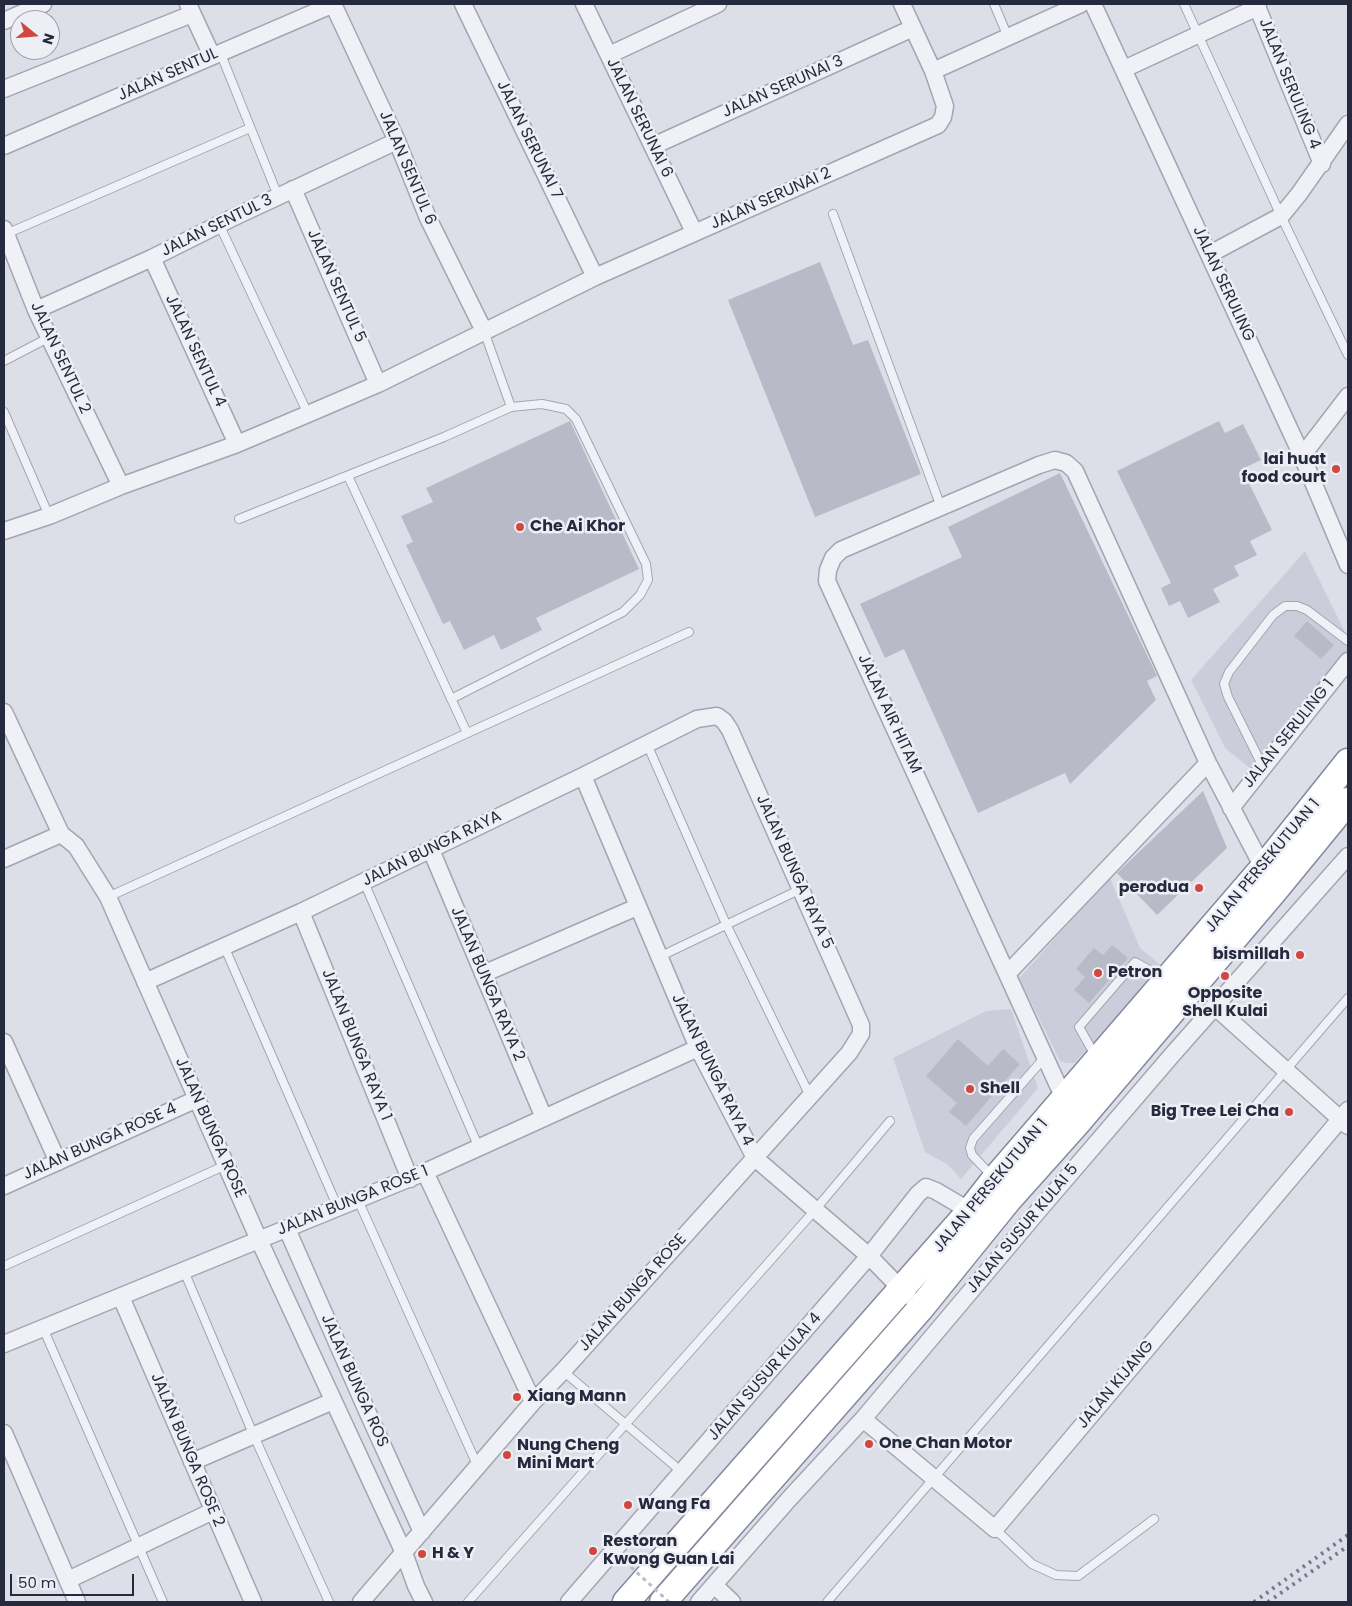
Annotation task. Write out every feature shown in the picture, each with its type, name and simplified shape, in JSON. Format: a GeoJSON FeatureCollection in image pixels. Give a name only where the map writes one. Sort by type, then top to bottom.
{"type":"FeatureCollection","features":[{"type":"Feature","properties":{"kind":"highway","name":"JALAN PERSEKUTUAN 1"},"geometry":{"type":"LineString","coordinates":[[626,1602],[970,1212],[995,1179],[1264,867],[1348,762]]}},
{"type":"Feature","properties":{"kind":"highway","name":"JALAN PERSEKUTUAN 1"},"geometry":{"type":"LineString","coordinates":[[663,1602],[920,1309],[1009,1199],[1077,1123],[1274,891],[1348,800]]}},
{"type":"Feature","properties":{"kind":"street"},"geometry":{"type":"LineString","coordinates":[[4,21],[43,4]]}},
{"type":"Feature","properties":{"kind":"street","name":"JALAN SENTUL"},"geometry":{"type":"LineString","coordinates":[[4,146],[333,4]]}},
{"type":"Feature","properties":{"kind":"street","name":"JALAN SENTUL 6"},"geometry":{"type":"LineString","coordinates":[[333,4],[397,141],[428,218],[484,331]]}},
{"type":"Feature","properties":{"kind":"street","name":"JALAN SERUNAI 7"},"geometry":{"type":"LineString","coordinates":[[463,4],[595,277]]}},
{"type":"Feature","properties":{"kind":"street","name":"JALAN SERUNAI 6"},"geometry":{"type":"LineString","coordinates":[[584,4],[694,232]]}},
{"type":"Feature","properties":{"kind":"street"},"geometry":{"type":"LineString","coordinates":[[609,55],[718,4]]}},
{"type":"Feature","properties":{"kind":"street"},"geometry":{"type":"LineString","coordinates":[[902,4],[934,71],[1081,4]]}},
{"type":"Feature","properties":{"kind":"street","name":"JALAN SERULING"},"geometry":{"type":"LineString","coordinates":[[1093,4],[1210,254],[1346,553]]}},
{"type":"Feature","properties":{"kind":"street"},"geometry":{"type":"LineString","coordinates":[[1124,69],[1257,5]]}},
{"type":"Feature","properties":{"kind":"street","name":"JALAN SERULING 4"},"geometry":{"type":"LineString","coordinates":[[1257,5],[1322,164]]}},
{"type":"Feature","properties":{"kind":"street"},"geometry":{"type":"LineString","coordinates":[[4,89],[190,9],[216,54]]}},
{"type":"Feature","properties":{"kind":"street","name":"JALAN SERUNAI 3"},"geometry":{"type":"LineString","coordinates":[[653,146],[913,28]]}},
{"type":"Feature","properties":{"kind":"street","name":"JALAN SERUNAI 2"},"geometry":{"type":"LineString","coordinates":[[4,531],[49,516],[121,486],[237,444],[378,384],[595,277],[938,125],[944,116],[944,106],[934,71]]}},
{"type":"Feature","properties":{"kind":"street"},"geometry":{"type":"LineString","coordinates":[[1210,254],[1281,216],[1322,164],[1348,124]]}},
{"type":"Feature","properties":{"kind":"street","name":"JALAN SENTUL 3"},"geometry":{"type":"LineString","coordinates":[[36,310],[152,258],[218,224],[397,141]]}},
{"type":"Feature","properties":{"kind":"street","name":"JALAN SENTUL 5"},"geometry":{"type":"LineString","coordinates":[[293,189],[378,384]]}},
{"type":"Feature","properties":{"kind":"street","name":"JALAN SENTUL 2"},"geometry":{"type":"LineString","coordinates":[[5,232],[36,310],[121,486]]}},
{"type":"Feature","properties":{"kind":"street","name":"JALAN SENTUL 4"},"geometry":{"type":"LineString","coordinates":[[152,258],[237,444]]}},
{"type":"Feature","properties":{"kind":"street"},"geometry":{"type":"LineString","coordinates":[[1302,456],[1348,396]]}},
{"type":"Feature","properties":{"kind":"street","name":"JALAN AIR HITAM"},"geometry":{"type":"LineString","coordinates":[[1077,1123],[1064,1100],[1046,1056],[827,581],[828,570],[834,558],[841,550],[1039,465],[1055,460],[1066,462],[1075,471],[1208,763],[1264,867],[1274,891]]}},
{"type":"Feature","properties":{"kind":"street","name":"JALAN SERULING 1"},"geometry":{"type":"LineString","coordinates":[[1231,808],[1348,661]]}},
{"type":"Feature","properties":{"kind":"street","name":"JALAN BUNGA ROSE"},"geometry":{"type":"LineString","coordinates":[[4,712],[61,834],[76,846],[108,897],[259,1240],[404,1553],[424,1602]]}},
{"type":"Feature","properties":{"kind":"street","name":"JALAN BUNGA RAYA"},"geometry":{"type":"LineString","coordinates":[[145,982],[364,882],[697,719],[717,716]]}},
{"type":"Feature","properties":{"kind":"street","name":"JALAN BUNGA RAYA 5"},"geometry":{"type":"LineString","coordinates":[[717,716],[724,720],[730,730],[858,1017],[861,1025],[861,1034]]}},
{"type":"Feature","properties":{"kind":"street"},"geometry":{"type":"LineString","coordinates":[[1007,974],[1208,763]]}},
{"type":"Feature","properties":{"kind":"street","name":"JALAN BUNGA RAYA 4"},"geometry":{"type":"LineString","coordinates":[[583,776],[698,1048],[755,1158],[870,1256],[920,1309]]}},
{"type":"Feature","properties":{"kind":"street"},"geometry":{"type":"LineString","coordinates":[[4,859],[61,834]]}},
{"type":"Feature","properties":{"kind":"street","name":"JALAN BUNGA RAYA 2"},"geometry":{"type":"LineString","coordinates":[[430,850],[544,1118]]}},
{"type":"Feature","properties":{"kind":"street","name":"JALAN SUSUR KULAI 5"},"geometry":{"type":"LineString","coordinates":[[699,1602],[788,1500],[863,1419],[1214,1006],[1348,856]]}},
{"type":"Feature","properties":{"kind":"street"},"geometry":{"type":"LineString","coordinates":[[483,974],[637,907]]}},
{"type":"Feature","properties":{"kind":"street","name":"JALAN BUNGA RAYA 1"},"geometry":{"type":"LineString","coordinates":[[301,912],[410,1178]]}},
{"type":"Feature","properties":{"kind":"street"},"geometry":{"type":"LineString","coordinates":[[1214,1006],[1285,1071],[1346,1118]]}},
{"type":"Feature","properties":{"kind":"street","name":"JALAN BUNGA ROSE"},"geometry":{"type":"LineString","coordinates":[[361,1602],[532,1402],[563,1371],[810,1097],[849,1053],[861,1034]]}},
{"type":"Feature","properties":{"kind":"street"},"geometry":{"type":"LineString","coordinates":[[4,1042],[58,1162]]}},
{"type":"Feature","properties":{"kind":"street","name":"JALAN BUNGA ROSE 1"},"geometry":{"type":"LineString","coordinates":[[4,1344],[426,1172],[698,1048]]}},
{"type":"Feature","properties":{"kind":"street","name":"JALAN BUNGA ROSE 4"},"geometry":{"type":"LineString","coordinates":[[4,1186],[197,1099]]}},
{"type":"Feature","properties":{"kind":"street","name":"JALAN KIJANG"},"geometry":{"type":"LineString","coordinates":[[995,1529],[1346,1118]]}},
{"type":"Feature","properties":{"kind":"street"},"geometry":{"type":"LineString","coordinates":[[426,1172],[532,1402]]}},
{"type":"Feature","properties":{"kind":"street","name":"JALAN SUSUR KULAI 4"},"geometry":{"type":"LineString","coordinates":[[569,1602],[870,1256],[918,1194],[926,1187],[970,1212]]}},
{"type":"Feature","properties":{"kind":"street","name":"JALAN BUNGA ROS"},"geometry":{"type":"LineString","coordinates":[[287,1229],[422,1532]]}},
{"type":"Feature","properties":{"kind":"street","name":"JALAN BUNGA ROSE 2"},"geometry":{"type":"LineString","coordinates":[[121,1296],[253,1602]]}},
{"type":"Feature","properties":{"kind":"street"},"geometry":{"type":"LineString","coordinates":[[192,1462],[333,1402]]}},
{"type":"Feature","properties":{"kind":"street"},"geometry":{"type":"LineString","coordinates":[[863,1419],[995,1529]]}},
{"type":"Feature","properties":{"kind":"street"},"geometry":{"type":"LineString","coordinates":[[6,1443],[77,1602]]}},
{"type":"Feature","properties":{"kind":"street"},"geometry":{"type":"LineString","coordinates":[[68,1580],[213,1511]]}},
{"type":"Feature","properties":{"kind":"street"},"geometry":{"type":"LineString","coordinates":[[714,1586],[732,1602]]}},
{"type":"Feature","properties":{"kind":"lane"},"geometry":{"type":"LineString","coordinates":[[994,4],[1008,37]]}},
{"type":"Feature","properties":{"kind":"lane"},"geometry":{"type":"LineString","coordinates":[[1184,4],[1281,216],[1348,355]]}},
{"type":"Feature","properties":{"kind":"lane"},"geometry":{"type":"LineString","coordinates":[[216,54],[250,128],[278,196]]}},
{"type":"Feature","properties":{"kind":"lane"},"geometry":{"type":"LineString","coordinates":[[5,232],[250,128]]}},
{"type":"Feature","properties":{"kind":"lane"},"geometry":{"type":"LineString","coordinates":[[833,214],[941,507]]}},
{"type":"Feature","properties":{"kind":"lane"},"geometry":{"type":"LineString","coordinates":[[218,224],[308,414]]}},
{"type":"Feature","properties":{"kind":"lane"},"geometry":{"type":"LineString","coordinates":[[484,331],[511,407]]}},
{"type":"Feature","properties":{"kind":"lane"},"geometry":{"type":"LineString","coordinates":[[4,361],[50,337]]}},
{"type":"Feature","properties":{"kind":"lane"},"geometry":{"type":"LineString","coordinates":[[239,518],[444,437],[511,407],[542,404],[566,409],[576,419],[646,564],[648,580],[640,595],[623,612],[451,699]]}},
{"type":"Feature","properties":{"kind":"lane"},"geometry":{"type":"LineString","coordinates":[[4,412],[49,516]]}},
{"type":"Feature","properties":{"kind":"lane"},"geometry":{"type":"LineString","coordinates":[[348,476],[467,733]]}},
{"type":"Feature","properties":{"kind":"lane"},"geometry":{"type":"LineString","coordinates":[[1263,767],[1228,697],[1224,684],[1229,672],[1273,615],[1285,606],[1297,606],[1307,610],[1348,641]]}},
{"type":"Feature","properties":{"kind":"lane"},"geometry":{"type":"LineString","coordinates":[[108,897],[689,632]]}},
{"type":"Feature","properties":{"kind":"lane"},"geometry":{"type":"LineString","coordinates":[[647,744],[726,924],[810,1097]]}},
{"type":"Feature","properties":{"kind":"lane"},"geometry":{"type":"LineString","coordinates":[[364,882],[479,1148]]}},
{"type":"Feature","properties":{"kind":"lane"},"geometry":{"type":"LineString","coordinates":[[659,957],[801,888]]}},
{"type":"Feature","properties":{"kind":"lane"},"geometry":{"type":"LineString","coordinates":[[224,946],[338,1208]]}},
{"type":"Feature","properties":{"kind":"lane"},"geometry":{"type":"LineString","coordinates":[[1098,1061],[1079,1027],[1135,962],[1168,980]]}},
{"type":"Feature","properties":{"kind":"lane"},"geometry":{"type":"LineString","coordinates":[[827,1602],[1348,998]]}},
{"type":"Feature","properties":{"kind":"lane"},"geometry":{"type":"LineString","coordinates":[[995,1179],[972,1155],[970,1148],[973,1139],[1046,1056]]}},
{"type":"Feature","properties":{"kind":"lane"},"geometry":{"type":"LineString","coordinates":[[468,1602],[815,1210],[890,1121]]}},
{"type":"Feature","properties":{"kind":"lane"},"geometry":{"type":"LineString","coordinates":[[4,1266],[226,1165]]}},
{"type":"Feature","properties":{"kind":"lane"},"geometry":{"type":"LineString","coordinates":[[358,1200],[478,1467]]}},
{"type":"Feature","properties":{"kind":"lane"},"geometry":{"type":"LineString","coordinates":[[184,1271],[254,1436],[329,1602]]}},
{"type":"Feature","properties":{"kind":"lane"},"geometry":{"type":"LineString","coordinates":[[43,1328],[163,1602]]}},
{"type":"Feature","properties":{"kind":"lane"},"geometry":{"type":"LineString","coordinates":[[563,1371],[682,1472]]}},
{"type":"Feature","properties":{"kind":"lane"},"geometry":{"type":"LineString","coordinates":[[995,1529],[1032,1564],[1056,1575],[1078,1576],[1154,1519]]}},
{"type":"Feature","properties":{"kind":"path"},"geometry":{"type":"LineString","coordinates":[[631,1567],[669,1602]]}},
{"type":"Feature","properties":{"kind":"shaded area"},"geometry":{"type":"Polygon","coordinates":[[[1305,551],[1348,638],[1348,655],[1251,769],[1225,748],[1191,680],[1305,551]]]}},
{"type":"Feature","properties":{"kind":"shaded area"},"geometry":{"type":"Polygon","coordinates":[[[1110,878],[1140,948],[1162,966],[1074,1063],[1067,1063],[1060,1061],[1019,978],[1110,878]]]}},
{"type":"Feature","properties":{"kind":"shaded area"},"geometry":{"type":"Polygon","coordinates":[[[1011,1009],[1038,1088],[961,1179],[947,1164],[925,1152],[893,1058],[986,1011],[1011,1009]]]}},
{"type":"Feature","properties":{"kind":"building"},"geometry":{"type":"Polygon","coordinates":[[[820,262],[853,345],[868,340],[921,474],[815,517],[728,300],[820,262]]]}},
{"type":"Feature","properties":{"kind":"building"},"geometry":{"type":"Polygon","coordinates":[[[570,421],[639,569],[536,618],[542,630],[501,650],[494,635],[464,650],[450,621],[443,624],[406,545],[413,542],[401,516],[433,502],[426,488],[570,421]]]}},
{"type":"Feature","properties":{"kind":"building"},"geometry":{"type":"Polygon","coordinates":[[[1219,421],[1225,433],[1243,424],[1261,460],[1242,469],[1272,530],[1250,541],[1257,555],[1234,566],[1239,576],[1213,589],[1220,602],[1188,618],[1180,601],[1169,606],[1161,588],[1171,583],[1117,471],[1219,421]]]}},
{"type":"Feature","properties":{"kind":"building"},"geometry":{"type":"Polygon","coordinates":[[[1060,473],[1157,676],[1147,681],[1156,700],[1070,784],[1065,773],[978,813],[904,649],[885,658],[860,604],[962,557],[948,527],[1060,473]]]}},
{"type":"Feature","properties":{"kind":"building"},"geometry":{"type":"Polygon","coordinates":[[[1307,621],[1334,645],[1321,659],[1294,636],[1307,621]]]}},
{"type":"Feature","properties":{"kind":"building"},"geometry":{"type":"Polygon","coordinates":[[[1203,791],[1227,848],[1157,915],[1117,873],[1203,791]]]}},
{"type":"Feature","properties":{"kind":"building","name":"Petron"},"geometry":{"type":"Polygon","coordinates":[[[1112,945],[1128,958],[1089,1003],[1074,990],[1085,977],[1076,969],[1094,948],[1103,955],[1112,945]]]}},
{"type":"Feature","properties":{"kind":"building","name":"Shell"},"geometry":{"type":"Polygon","coordinates":[[[958,1039],[988,1066],[1003,1049],[1020,1064],[966,1126],[949,1112],[957,1103],[926,1076],[958,1039]]]}},
{"type":"Feature","properties":{"kind":"railway"},"geometry":{"type":"LineString","coordinates":[[1254,1602],[1348,1535]]}},
{"type":"Feature","properties":{"kind":"railway"},"geometry":{"type":"LineString","coordinates":[[1268,1602],[1348,1546]]}},
{"type":"Feature","properties":{"kind":"place","name":"lai huat food court"},"geometry":{"type":"Point","coordinates":[1336,469]}},
{"type":"Feature","properties":{"kind":"place","name":"Che Ai Khor"},"geometry":{"type":"Point","coordinates":[520,527]}},
{"type":"Feature","properties":{"kind":"place","name":"perodua"},"geometry":{"type":"Point","coordinates":[1199,888]}},
{"type":"Feature","properties":{"kind":"place","name":"bismillah"},"geometry":{"type":"Point","coordinates":[1300,955]}},
{"type":"Feature","properties":{"kind":"place","name":"Petron"},"geometry":{"type":"Point","coordinates":[1098,973]}},
{"type":"Feature","properties":{"kind":"place","name":"Opposite Shell Kulai"},"geometry":{"type":"Point","coordinates":[1225,976]}},
{"type":"Feature","properties":{"kind":"place","name":"Shell"},"geometry":{"type":"Point","coordinates":[970,1089]}},
{"type":"Feature","properties":{"kind":"place","name":"Big Tree Lei Cha"},"geometry":{"type":"Point","coordinates":[1289,1112]}},
{"type":"Feature","properties":{"kind":"place","name":"Xiang Mann"},"geometry":{"type":"Point","coordinates":[517,1397]}},
{"type":"Feature","properties":{"kind":"place","name":"One Chan Motor"},"geometry":{"type":"Point","coordinates":[869,1444]}},
{"type":"Feature","properties":{"kind":"place","name":"Nung Cheng Mini Mart"},"geometry":{"type":"Point","coordinates":[507,1455]}},
{"type":"Feature","properties":{"kind":"place","name":"Wang Fa"},"geometry":{"type":"Point","coordinates":[628,1505]}},
{"type":"Feature","properties":{"kind":"place","name":"Restoran Kwong Guan Lai"},"geometry":{"type":"Point","coordinates":[593,1551]}},
{"type":"Feature","properties":{"kind":"place","name":"H & Y"},"geometry":{"type":"Point","coordinates":[422,1554]}}]}
